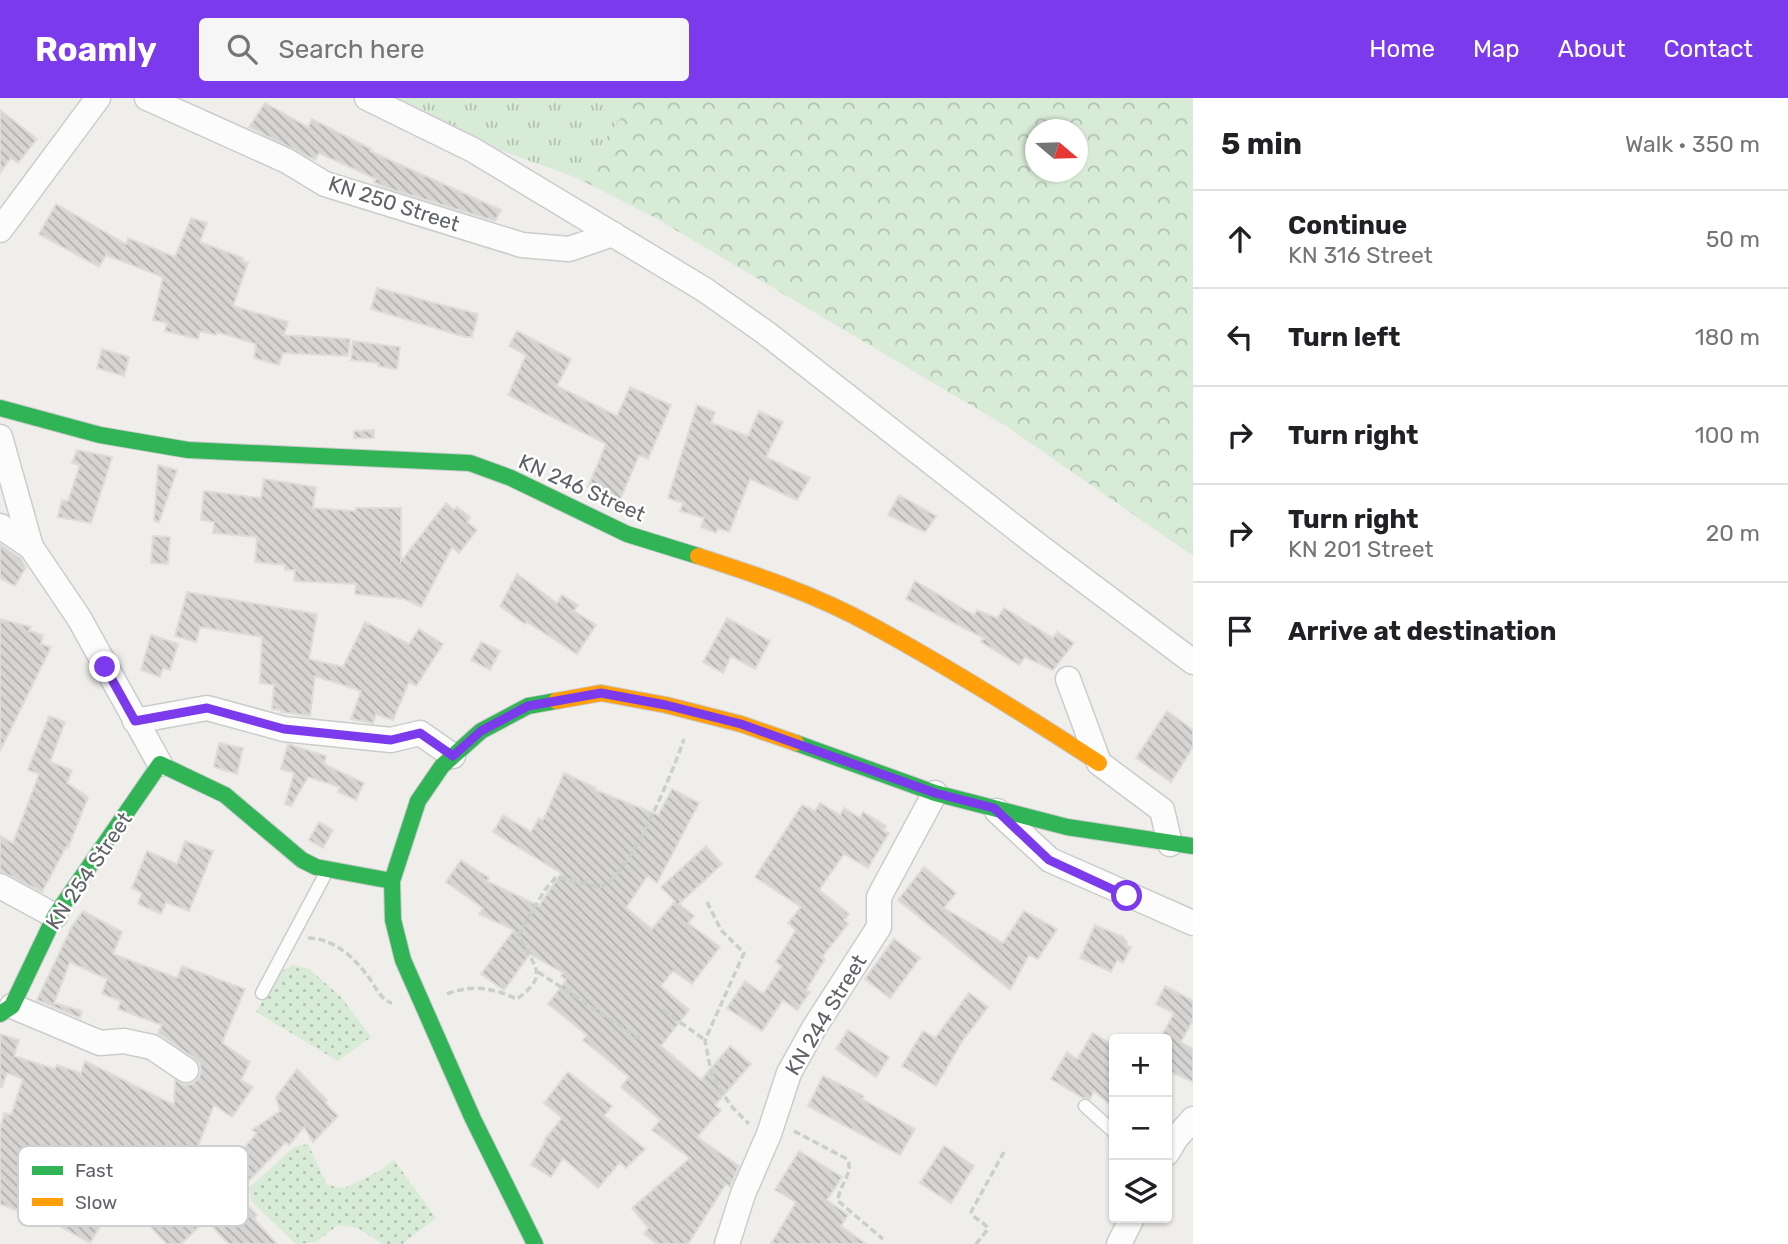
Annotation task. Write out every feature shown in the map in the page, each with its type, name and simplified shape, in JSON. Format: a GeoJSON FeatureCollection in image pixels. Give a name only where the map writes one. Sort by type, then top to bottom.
{"type":"FeatureCollection","features":[{"type":"Feature","properties":{"kind":"street"},"geometry":{"type":"LineString","coordinates":[[0,230],[98,98]]}},
{"type":"Feature","properties":{"kind":"street","name":"KN 250 Street"},"geometry":{"type":"LineString","coordinates":[[148,98],[287,161],[326,184],[523,245],[569,249],[612,234]]}},
{"type":"Feature","properties":{"kind":"street"},"geometry":{"type":"LineString","coordinates":[[367,98],[473,150],[705,290],[766,333],[1036,544],[1193,662]]}},
{"type":"Feature","properties":{"kind":"street","name":"KN 246 Street"},"geometry":{"type":"LineString","coordinates":[[0,408],[100,435],[188,450],[470,463],[511,478],[628,534],[741,570],[870,624],[1100,763]]}},
{"type":"Feature","properties":{"kind":"street"},"geometry":{"type":"LineString","coordinates":[[0,437],[31,547],[79,618],[160,764],[225,795],[302,860],[316,867],[391,881]]}},
{"type":"Feature","properties":{"kind":"street"},"geometry":{"type":"LineString","coordinates":[[0,526],[31,547]]}},
{"type":"Feature","properties":{"kind":"street"},"geometry":{"type":"LineString","coordinates":[[1068,679],[1100,763],[1163,810],[1182,845]]}},
{"type":"Feature","properties":{"kind":"street"},"geometry":{"type":"LineString","coordinates":[[536,1244],[473,1119],[403,960],[393,920],[391,881],[418,801],[442,766],[481,731],[528,706],[601,693],[741,724],[935,793],[1067,827],[1182,845]]}},
{"type":"Feature","properties":{"kind":"street"},"geometry":{"type":"LineString","coordinates":[[135,721],[207,708],[284,729],[391,740],[420,733],[453,756]]}},
{"type":"Feature","properties":{"kind":"street","name":"KN 254 Street"},"geometry":{"type":"LineString","coordinates":[[6,1010],[55,916],[160,764]]}},
{"type":"Feature","properties":{"kind":"street","name":"KN 244 Street"},"geometry":{"type":"LineString","coordinates":[[727,1244],[789,1073],[814,1028],[879,927],[879,897],[935,793]]}},
{"type":"Feature","properties":{"kind":"street"},"geometry":{"type":"LineString","coordinates":[[994,808],[1049,860],[1193,923]]}},
{"type":"Feature","properties":{"kind":"street"},"geometry":{"type":"LineString","coordinates":[[0,886],[55,916]]}},
{"type":"Feature","properties":{"kind":"street"},"geometry":{"type":"LineString","coordinates":[[6,1010],[100,1043],[124,1041],[152,1047],[186,1070]]}},
{"type":"Feature","properties":{"kind":"street"},"geometry":{"type":"LineString","coordinates":[[1172,1145],[1193,1119]]}},
{"type":"Feature","properties":{"kind":"street"},"geometry":{"type":"LineString","coordinates":[[1119,1244],[1130,1223]]}},
{"type":"Feature","properties":{"kind":"lane"},"geometry":{"type":"LineString","coordinates":[[262,993],[329,868]]}},
{"type":"Feature","properties":{"kind":"lane"},"geometry":{"type":"LineString","coordinates":[[1085,1106],[1109,1128]]}},
{"type":"Feature","properties":{"kind":"path"},"geometry":{"type":"LineString","coordinates":[[288,945],[302,938],[315,938],[331,943],[346,952],[387,1002],[423,1004],[456,991],[475,987],[489,988],[517,999],[529,990],[537,979],[538,972],[537,965],[523,947],[519,933],[527,919],[556,877],[600,887],[613,879],[635,846],[661,798],[696,712]]}},
{"type":"Feature","properties":{"kind":"path"},"geometry":{"type":"LineString","coordinates":[[708,902],[721,930],[744,953],[705,1040],[711,1072],[720,1090],[747,1122],[847,1159],[850,1169],[838,1194],[838,1201],[883,1239]]}},
{"type":"Feature","properties":{"kind":"path"},"geometry":{"type":"LineString","coordinates":[[538,972],[643,1041]]}},
{"type":"Feature","properties":{"kind":"path"},"geometry":{"type":"LineString","coordinates":[[663,1010],[705,1040]]}},
{"type":"Feature","properties":{"kind":"path"},"geometry":{"type":"LineString","coordinates":[[976,1244],[988,1229],[971,1212],[1004,1152]]}},
{"type":"Feature","properties":{"kind":"green space"},"geometry":{"type":"Polygon","coordinates":[[[392,98],[635,98],[577,178],[469,139],[392,98]]]}},
{"type":"Feature","properties":{"kind":"green space"},"geometry":{"type":"Polygon","coordinates":[[[635,98],[1193,98],[1193,556],[1006,426],[652,216],[577,178],[635,98]]]}},
{"type":"Feature","properties":{"kind":"green space"},"geometry":{"type":"Polygon","coordinates":[[[292,965],[309,969],[341,997],[371,1037],[338,1061],[256,1012],[278,974],[292,965]]]}},
{"type":"Feature","properties":{"kind":"green space"},"geometry":{"type":"Polygon","coordinates":[[[308,1144],[327,1185],[345,1188],[379,1171],[394,1160],[436,1218],[402,1244],[382,1244],[358,1228],[338,1225],[316,1242],[296,1244],[251,1201],[249,1188],[294,1147],[308,1144]]]}},
{"type":"Feature","properties":{"kind":"building"},"geometry":{"type":"Polygon","coordinates":[[[265,103],[308,127],[312,119],[371,149],[370,151],[501,210],[495,221],[387,188],[374,182],[376,179],[319,153],[315,160],[249,127],[265,103]]]}},
{"type":"Feature","properties":{"kind":"building"},"geometry":{"type":"Polygon","coordinates":[[[0,110],[37,139],[18,163],[11,158],[0,173],[0,110]]]}},
{"type":"Feature","properties":{"kind":"building"},"geometry":{"type":"Polygon","coordinates":[[[56,204],[126,244],[128,238],[175,257],[191,218],[207,223],[200,242],[243,258],[242,261],[248,263],[233,306],[288,322],[284,335],[350,339],[348,356],[283,353],[279,365],[254,358],[256,344],[217,332],[216,335],[200,331],[198,339],[165,331],[167,323],[153,320],[163,277],[106,255],[99,267],[39,234],[56,204]]]}},
{"type":"Feature","properties":{"kind":"building"},"geometry":{"type":"Polygon","coordinates":[[[377,288],[478,314],[472,337],[371,309],[377,288]]]}},
{"type":"Feature","properties":{"kind":"building"},"geometry":{"type":"Polygon","coordinates":[[[517,331],[571,359],[557,386],[617,416],[630,387],[671,405],[648,459],[639,455],[620,500],[588,487],[606,444],[508,395],[526,355],[509,346],[517,331]]]}},
{"type":"Feature","properties":{"kind":"building"},"geometry":{"type":"Polygon","coordinates":[[[353,341],[400,347],[397,369],[378,366],[379,363],[351,360],[353,341]]]}},
{"type":"Feature","properties":{"kind":"building"},"geometry":{"type":"Polygon","coordinates":[[[102,349],[129,357],[124,376],[97,368],[102,349]]]}},
{"type":"Feature","properties":{"kind":"building"},"geometry":{"type":"Polygon","coordinates":[[[697,405],[715,412],[711,423],[748,436],[759,411],[783,422],[766,457],[810,478],[797,500],[750,479],[729,532],[718,528],[716,533],[701,527],[704,518],[680,511],[683,503],[668,498],[697,405]]]}},
{"type":"Feature","properties":{"kind":"building"},"geometry":{"type":"Polygon","coordinates":[[[374,430],[374,438],[354,438],[354,431],[374,430]]]}},
{"type":"Feature","properties":{"kind":"building"},"geometry":{"type":"Polygon","coordinates":[[[77,450],[112,457],[91,523],[58,517],[62,500],[68,501],[80,465],[72,463],[77,450]]]}},
{"type":"Feature","properties":{"kind":"building"},"geometry":{"type":"Polygon","coordinates":[[[158,465],[177,470],[159,522],[154,521],[158,465]]]}},
{"type":"Feature","properties":{"kind":"building"},"geometry":{"type":"Polygon","coordinates":[[[264,479],[316,487],[313,508],[356,511],[356,508],[401,508],[401,561],[446,503],[470,517],[467,522],[477,530],[459,553],[452,547],[421,607],[404,599],[355,594],[356,584],[294,581],[295,570],[285,570],[285,565],[255,562],[257,537],[213,533],[214,522],[201,520],[204,491],[261,498],[264,479]]]}},
{"type":"Feature","properties":{"kind":"building"},"geometry":{"type":"Polygon","coordinates":[[[899,495],[936,516],[925,532],[888,515],[899,495]]]}},
{"type":"Feature","properties":{"kind":"building"},"geometry":{"type":"Polygon","coordinates":[[[153,536],[170,537],[168,564],[151,563],[153,536]]]}},
{"type":"Feature","properties":{"kind":"building"},"geometry":{"type":"Polygon","coordinates":[[[0,544],[20,558],[26,567],[15,586],[0,578],[0,544]]]}},
{"type":"Feature","properties":{"kind":"building"},"geometry":{"type":"Polygon","coordinates":[[[517,574],[557,603],[562,595],[578,605],[574,611],[596,625],[577,654],[500,606],[517,574]]]}},
{"type":"Feature","properties":{"kind":"building"},"geometry":{"type":"Polygon","coordinates":[[[915,581],[974,615],[977,610],[997,618],[1004,608],[1053,638],[1057,632],[1074,643],[1053,670],[1025,657],[1019,665],[981,642],[984,638],[906,599],[915,581]]]}},
{"type":"Feature","properties":{"kind":"building"},"geometry":{"type":"Polygon","coordinates":[[[187,592],[317,614],[309,659],[343,667],[365,622],[409,644],[419,629],[443,644],[416,686],[409,682],[393,720],[376,714],[373,723],[351,719],[361,691],[315,676],[310,716],[281,712],[272,709],[274,685],[260,683],[262,637],[200,627],[196,642],[175,636],[187,592]]]}},
{"type":"Feature","properties":{"kind":"building"},"geometry":{"type":"Polygon","coordinates":[[[727,618],[770,641],[755,669],[731,656],[723,673],[703,662],[727,618]]]}},
{"type":"Feature","properties":{"kind":"building"},"geometry":{"type":"Polygon","coordinates":[[[0,619],[31,627],[29,631],[43,635],[41,644],[51,647],[0,751],[0,619]]]}},
{"type":"Feature","properties":{"kind":"building"},"geometry":{"type":"Polygon","coordinates":[[[151,635],[178,644],[170,670],[163,668],[160,677],[141,670],[151,635]]]}},
{"type":"Feature","properties":{"kind":"building"},"geometry":{"type":"Polygon","coordinates":[[[481,642],[500,651],[490,670],[471,660],[481,642]]]}},
{"type":"Feature","properties":{"kind":"building"},"geometry":{"type":"Polygon","coordinates":[[[1167,711],[1193,730],[1193,747],[1171,782],[1136,758],[1167,711]]]}},
{"type":"Feature","properties":{"kind":"building"},"geometry":{"type":"Polygon","coordinates":[[[49,716],[65,722],[50,762],[72,770],[67,783],[88,797],[68,848],[66,847],[42,892],[0,871],[0,836],[13,843],[39,774],[28,770],[49,716]]]}},
{"type":"Feature","properties":{"kind":"building"},"geometry":{"type":"Polygon","coordinates":[[[219,743],[243,748],[237,774],[214,767],[219,743]]]}},
{"type":"Feature","properties":{"kind":"building"},"geometry":{"type":"Polygon","coordinates":[[[288,744],[326,756],[324,764],[364,783],[356,800],[338,792],[340,787],[308,777],[291,806],[285,804],[294,773],[281,769],[288,744]]]}},
{"type":"Feature","properties":{"kind":"building"},"geometry":{"type":"Polygon","coordinates":[[[564,773],[596,788],[595,790],[658,815],[672,789],[699,803],[657,883],[649,876],[646,878],[626,908],[652,929],[675,901],[661,887],[706,846],[722,864],[679,904],[694,916],[688,923],[720,947],[692,984],[673,971],[661,986],[689,1010],[661,1046],[701,1080],[730,1046],[751,1064],[715,1105],[721,1110],[697,1137],[739,1166],[730,1187],[726,1184],[688,1244],[657,1244],[644,1234],[648,1228],[632,1208],[690,1158],[652,1130],[660,1120],[621,1087],[629,1077],[583,1040],[587,1035],[548,1004],[566,980],[561,976],[563,973],[530,954],[504,990],[481,974],[514,930],[479,914],[483,908],[446,882],[461,860],[489,878],[487,881],[539,906],[561,873],[493,832],[503,815],[531,832],[539,818],[543,820],[564,773]]]}},
{"type":"Feature","properties":{"kind":"building"},"geometry":{"type":"Polygon","coordinates":[[[820,803],[840,815],[844,808],[860,818],[863,812],[886,826],[883,830],[889,833],[868,868],[844,854],[819,890],[849,914],[844,920],[848,924],[822,957],[825,959],[806,990],[810,992],[797,1010],[783,1000],[762,1031],[727,1008],[745,981],[763,994],[782,966],[776,962],[796,930],[788,923],[801,907],[755,877],[802,805],[815,811],[820,803]]]}},
{"type":"Feature","properties":{"kind":"building"},"geometry":{"type":"Polygon","coordinates":[[[319,822],[333,830],[323,848],[309,840],[319,822]]]}},
{"type":"Feature","properties":{"kind":"building"},"geometry":{"type":"Polygon","coordinates":[[[185,841],[213,851],[189,911],[166,902],[161,914],[138,904],[142,893],[132,888],[147,851],[177,864],[185,841]]]}},
{"type":"Feature","properties":{"kind":"building"},"geometry":{"type":"Polygon","coordinates":[[[924,867],[956,893],[944,908],[1003,943],[1024,911],[1057,929],[1038,959],[1029,955],[1010,990],[898,900],[924,867]]]}},
{"type":"Feature","properties":{"kind":"building"},"geometry":{"type":"Polygon","coordinates":[[[83,911],[122,932],[113,954],[177,978],[182,966],[245,989],[222,1043],[250,1062],[241,1080],[253,1087],[232,1117],[214,1105],[198,1146],[18,1146],[18,1211],[0,1204],[0,1130],[4,1113],[11,1115],[23,1079],[7,1073],[0,1087],[0,1034],[19,1040],[14,1056],[55,1069],[57,1065],[81,1073],[85,1061],[174,1105],[175,1080],[184,1085],[192,1084],[201,1072],[200,1064],[194,1058],[158,1033],[162,1025],[118,1009],[121,1001],[102,994],[107,979],[70,962],[54,1003],[82,1011],[80,1018],[37,1000],[72,926],[83,911]]]}},
{"type":"Feature","properties":{"kind":"building"},"geometry":{"type":"Polygon","coordinates":[[[1095,925],[1123,937],[1126,945],[1131,947],[1123,963],[1117,960],[1111,972],[1080,958],[1095,925]]]}},
{"type":"Feature","properties":{"kind":"building"},"geometry":{"type":"Polygon","coordinates":[[[894,939],[920,958],[890,998],[865,979],[894,939]]]}},
{"type":"Feature","properties":{"kind":"building"},"geometry":{"type":"Polygon","coordinates":[[[1165,986],[1193,1001],[1193,1020],[1181,1042],[1193,1049],[1193,1082],[1172,1072],[1172,1034],[1163,1034],[1174,1013],[1156,1004],[1165,986]]]}},
{"type":"Feature","properties":{"kind":"building"},"geometry":{"type":"Polygon","coordinates":[[[969,993],[988,1007],[963,1040],[936,1086],[902,1066],[923,1031],[935,1038],[969,993]]]}},
{"type":"Feature","properties":{"kind":"building"},"geometry":{"type":"Polygon","coordinates":[[[848,1030],[889,1057],[876,1077],[836,1049],[848,1030]]]}},
{"type":"Feature","properties":{"kind":"building"},"geometry":{"type":"Polygon","coordinates":[[[1093,1033],[1109,1043],[1109,1104],[1094,1091],[1090,1099],[1083,1098],[1051,1079],[1067,1052],[1077,1059],[1093,1033]]]}},
{"type":"Feature","properties":{"kind":"building"},"geometry":{"type":"Polygon","coordinates":[[[297,1069],[327,1100],[325,1103],[338,1116],[313,1142],[304,1127],[289,1145],[286,1142],[248,1182],[248,1146],[246,1146],[257,1133],[252,1130],[280,1111],[276,1097],[297,1069]]]}},
{"type":"Feature","properties":{"kind":"building"},"geometry":{"type":"Polygon","coordinates":[[[568,1072],[612,1106],[604,1116],[645,1149],[626,1168],[620,1162],[598,1188],[563,1158],[551,1177],[531,1165],[545,1139],[562,1118],[544,1103],[568,1072]]]}},
{"type":"Feature","properties":{"kind":"building"},"geometry":{"type":"Polygon","coordinates":[[[823,1076],[864,1096],[862,1099],[915,1129],[900,1155],[808,1106],[823,1076]]]}},
{"type":"Feature","properties":{"kind":"building"},"geometry":{"type":"Polygon","coordinates":[[[944,1146],[974,1166],[951,1203],[920,1183],[944,1146]]]}},
{"type":"Feature","properties":{"kind":"building"},"geometry":{"type":"Polygon","coordinates":[[[799,1151],[842,1177],[827,1200],[848,1215],[841,1226],[866,1244],[771,1244],[796,1202],[775,1190],[799,1151]]]}},
{"type":"Feature","properties":{"kind":"building"},"geometry":{"type":"Polygon","coordinates":[[[248,1206],[257,1215],[254,1219],[277,1244],[229,1244],[212,1226],[248,1226],[248,1206]]]}},
{"type":"Feature","properties":{"kind":"building"},"geometry":{"type":"Polygon","coordinates":[[[59,1226],[101,1226],[90,1243],[59,1226]]]}},
{"type":"Feature","properties":{"kind":"building"},"geometry":{"type":"Polygon","coordinates":[[[150,1226],[200,1226],[181,1244],[167,1244],[150,1226]]]}},
{"type":"Feature","properties":{"kind":"traffic: fast"},"geometry":{"type":"LineString","coordinates":[[0,408],[100,435],[188,450],[470,463],[511,478],[627,534],[698,556]]}},
{"type":"Feature","properties":{"kind":"traffic: fast"},"geometry":{"type":"LineString","coordinates":[[535,1244],[473,1119],[403,960],[393,920],[392,881],[418,801],[442,766],[481,731],[528,706],[556,701]]}},
{"type":"Feature","properties":{"kind":"traffic: fast"},"geometry":{"type":"LineString","coordinates":[[796,743],[935,793],[1067,827],[1193,846]]}},
{"type":"Feature","properties":{"kind":"traffic: fast"},"geometry":{"type":"LineString","coordinates":[[0,1014],[12,1006],[55,916],[160,764],[225,795],[302,860],[316,867],[392,881]]}},
{"type":"Feature","properties":{"kind":"traffic: slow"},"geometry":{"type":"LineString","coordinates":[[698,556],[786,586],[850,614],[958,674],[1099,763]]}},
{"type":"Feature","properties":{"kind":"traffic: slow"},"geometry":{"type":"LineString","coordinates":[[556,701],[601,693],[666,705],[741,724],[796,743]]}},
{"type":"Feature","properties":{"kind":"route"},"geometry":{"type":"LineString","coordinates":[[105,667],[135,721],[207,708],[284,729],[391,740],[420,733],[453,756],[481,731],[528,706],[601,693],[666,705],[741,724],[935,793],[994,808],[1049,860],[1127,896]]}}]}
